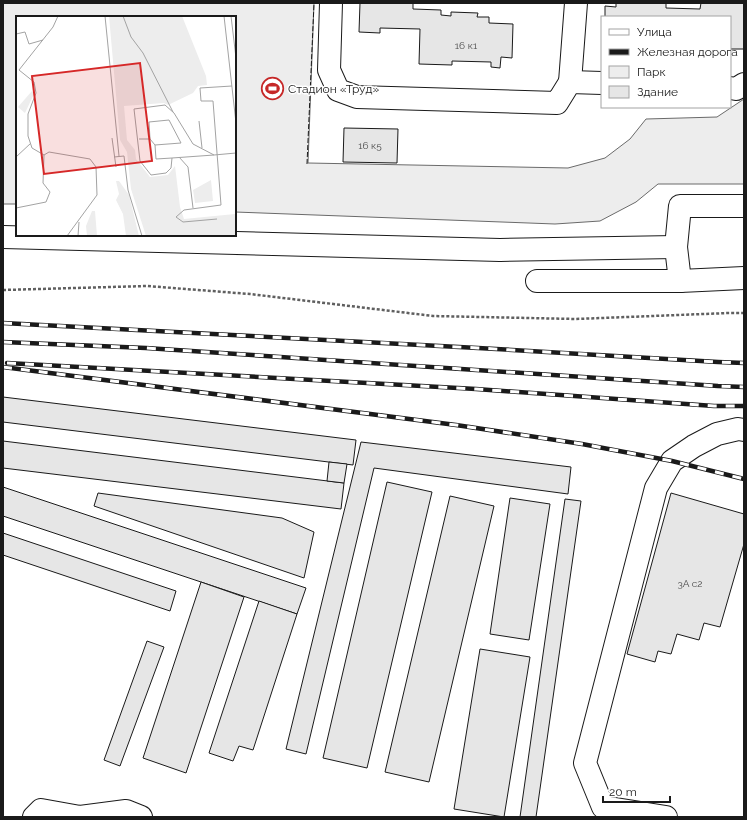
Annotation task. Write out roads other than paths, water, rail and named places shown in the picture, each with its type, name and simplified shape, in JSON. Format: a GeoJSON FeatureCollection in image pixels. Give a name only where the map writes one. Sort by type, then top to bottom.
{"type":"FeatureCollection","features":[{"type":"Feature","properties":{"kind":"lane"},"geometry":{"type":"LineString","coordinates":[[332,3],[329,70],[338,90],[357,97],[557,103],[570,82],[576,3]]}},
{"type":"Feature","properties":{"kind":"lane"},"geometry":{"type":"LineString","coordinates":[[570,82],[601,83]]}},
{"type":"Feature","properties":{"kind":"lane"},"geometry":{"type":"LineString","coordinates":[[731,88],[736,88],[744,84]]}},
{"type":"Feature","properties":{"kind":"lane"},"geometry":{"type":"LineString","coordinates":[[680,281],[676,247],[680,206],[744,206]]}},
{"type":"Feature","properties":{"kind":"lane"},"geometry":{"type":"LineString","coordinates":[[3,237],[500,250],[676,247]]}},
{"type":"Feature","properties":{"kind":"lane"},"geometry":{"type":"LineString","coordinates":[[537,281],[680,281],[744,278]]}},
{"type":"Feature","properties":{"kind":"lane"},"geometry":{"type":"LineString","coordinates":[[666,817],[599,812],[585,763],[656,488],[672,461],[694,446],[717,434],[738,429],[744,430]]}},
{"type":"Feature","properties":{"kind":"lane"},"geometry":{"type":"LineString","coordinates":[[34,817],[41,810],[80,817],[126,811],[141,817]]}},
{"type":"Feature","properties":{"kind":"railway"},"geometry":{"type":"LineString","coordinates":[[3,323],[744,363]]}},
{"type":"Feature","properties":{"kind":"railway"},"geometry":{"type":"LineString","coordinates":[[3,342],[146,348],[744,387]]}},
{"type":"Feature","properties":{"kind":"railway"},"geometry":{"type":"LineString","coordinates":[[7,363],[476,389],[714,406],[744,406]]}},
{"type":"Feature","properties":{"kind":"railway"},"geometry":{"type":"LineString","coordinates":[[3,367],[456,425],[582,444],[672,461],[744,479]]}},
{"type":"Feature","properties":{"kind":"place","name":"Стадион «Труд»"},"geometry":{"type":"Point","coordinates":[273,89]}}]}
